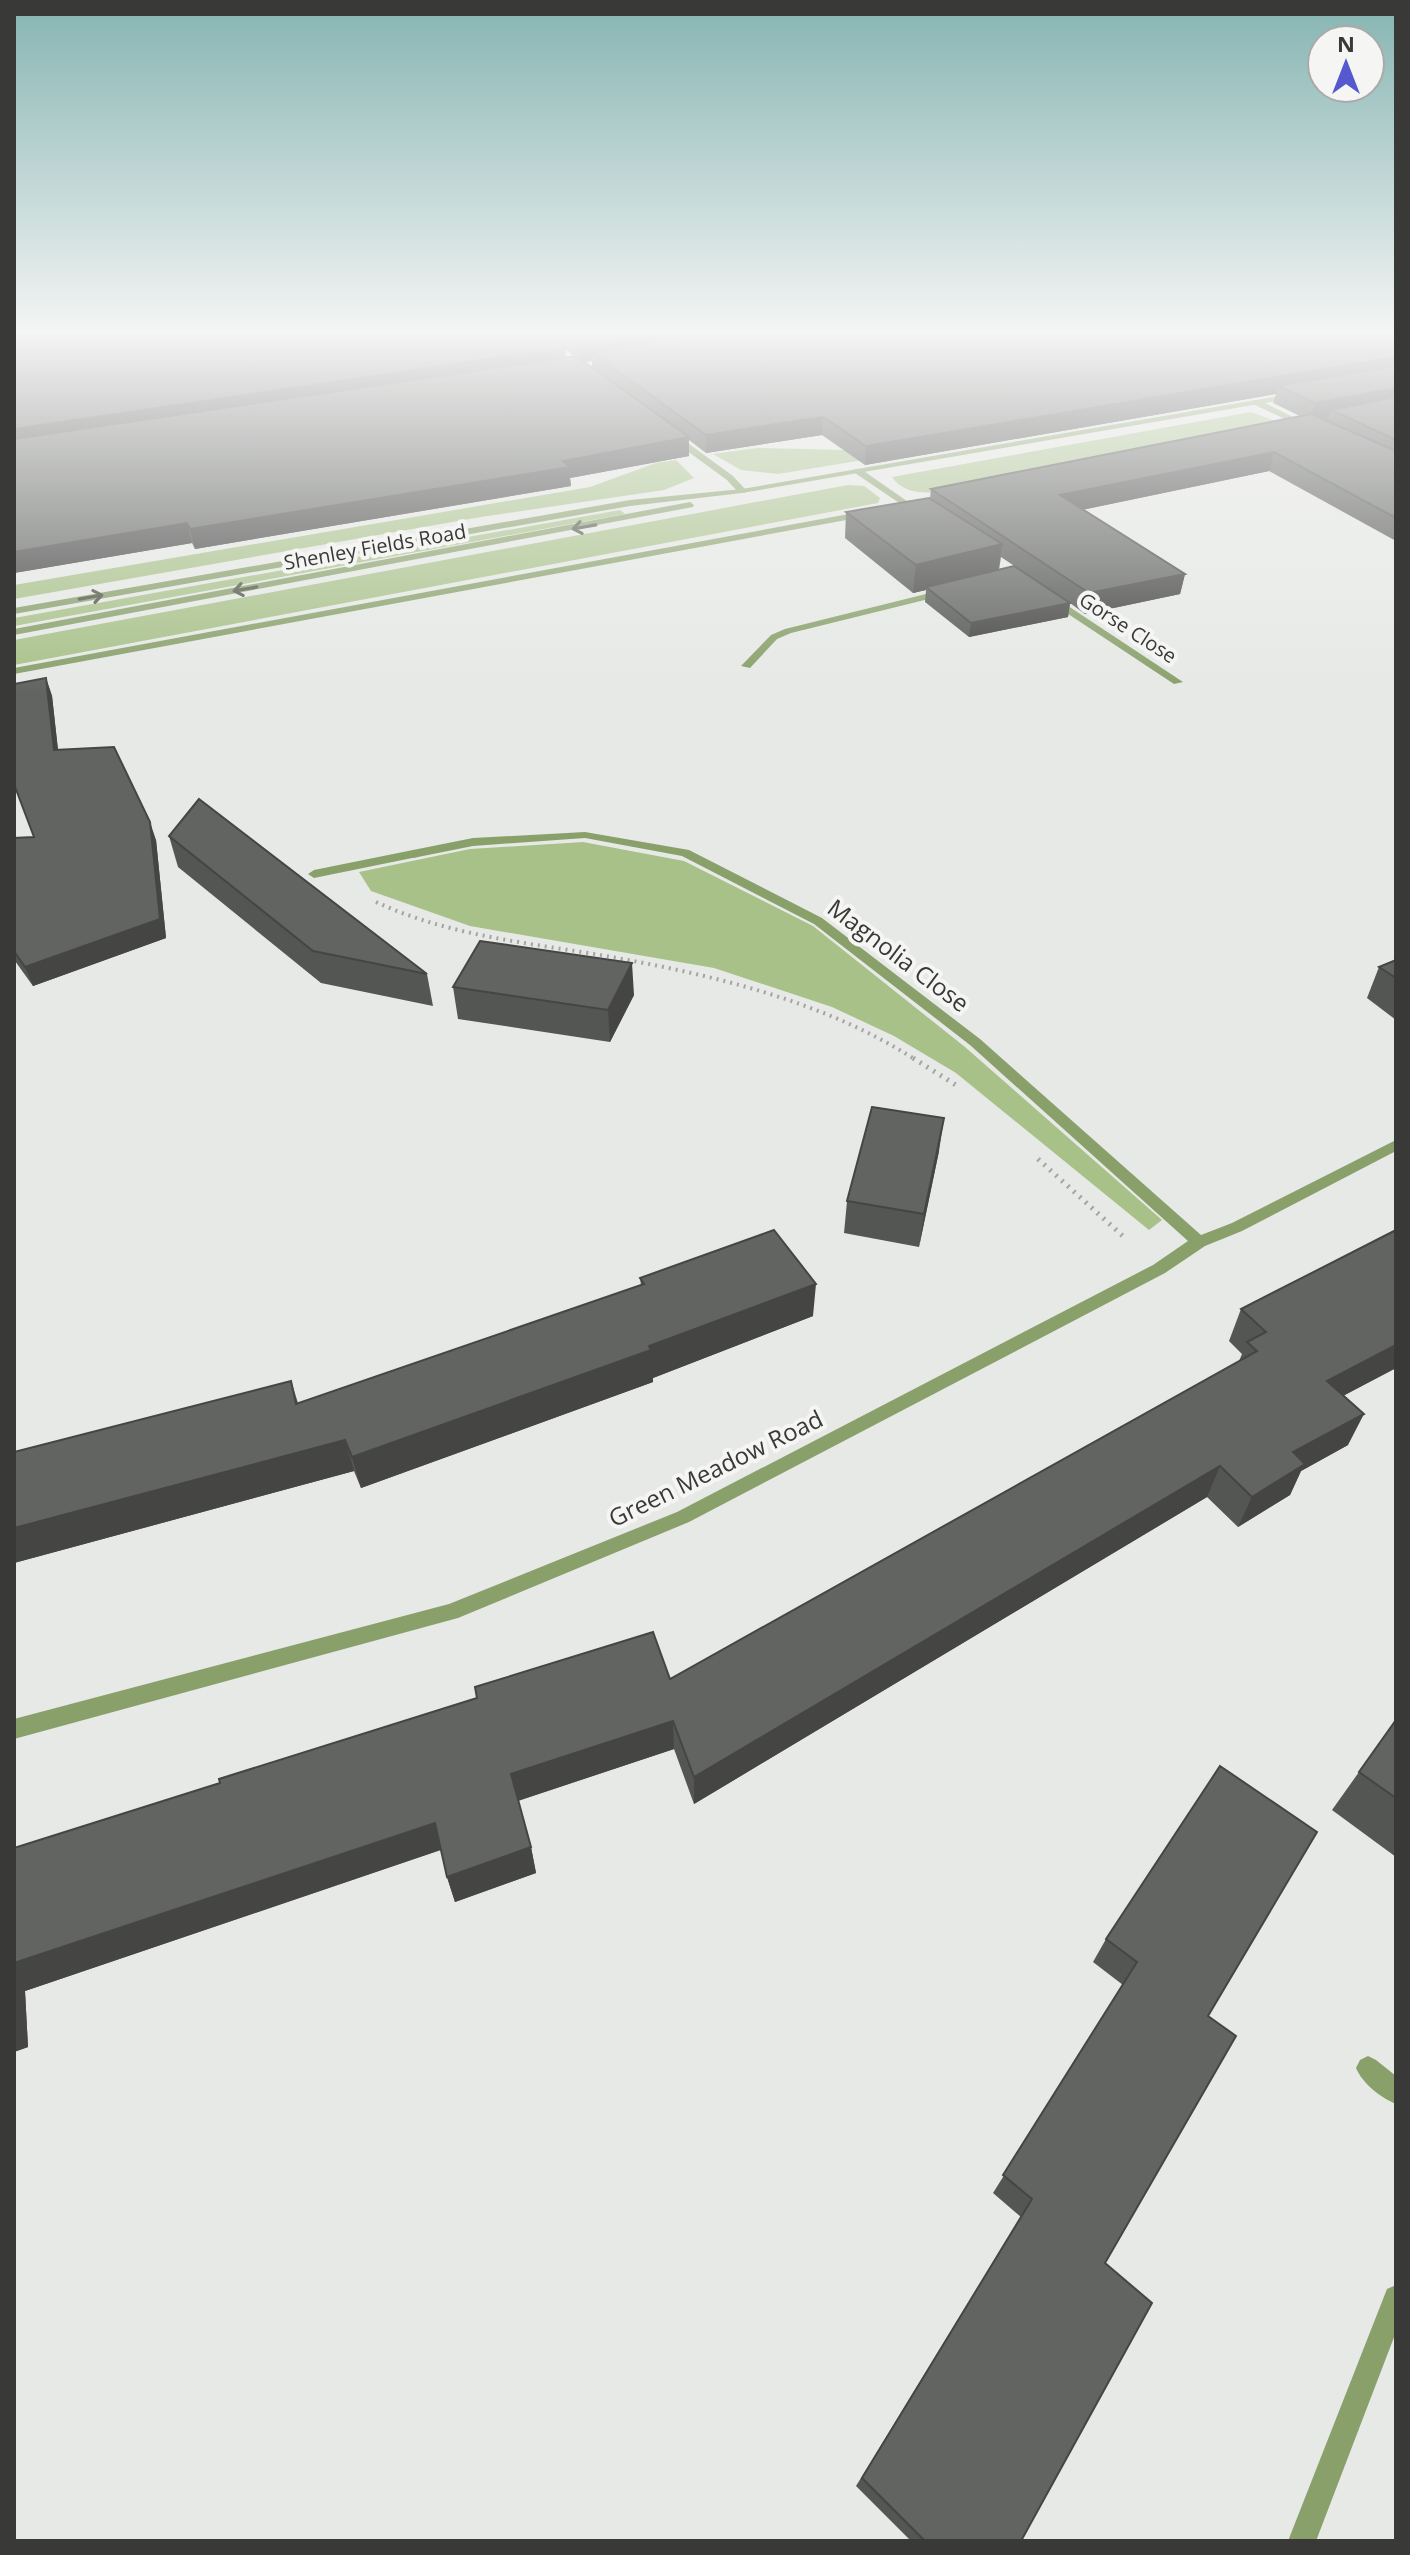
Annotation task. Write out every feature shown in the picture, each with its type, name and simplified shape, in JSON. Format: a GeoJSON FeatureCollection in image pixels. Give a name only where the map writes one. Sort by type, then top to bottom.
{"type":"FeatureCollection","features":[{"type":"Feature","properties":{"kind":"street"},"geometry":{"type":"LineString","coordinates":[[697,454],[742,491]]}},
{"type":"Feature","properties":{"kind":"street","name":"Shenley Fields Road"},"geometry":{"type":"LineString","coordinates":[[14,611],[630,503],[742,491],[955,454]]}},
{"type":"Feature","properties":{"kind":"street"},"geometry":{"type":"LineString","coordinates":[[858,471],[935,523]]}},
{"type":"Feature","properties":{"kind":"street","name":"Shenley Fields Road"},"geometry":{"type":"LineString","coordinates":[[14,632],[654,514],[742,491]]}},
{"type":"Feature","properties":{"kind":"street"},"geometry":{"type":"LineString","coordinates":[[893,509],[924,503]]}},
{"type":"Feature","properties":{"kind":"street"},"geometry":{"type":"LineString","coordinates":[[14,671],[878,512]]}},
{"type":"Feature","properties":{"kind":"street"},"geometry":{"type":"LineString","coordinates":[[746,666],[774,637],[788,631],[959,589]]}},
{"type":"Feature","properties":{"kind":"street","name":"Gorse Close"},"geometry":{"type":"LineString","coordinates":[[1038,591],[1178,682]]}},
{"type":"Feature","properties":{"kind":"street","name":"Magnolia Close"},"geometry":{"type":"LineString","coordinates":[[314,874],[473,842],[585,835],[685,853],[818,921],[975,1042],[1199,1242]]}},
{"type":"Feature","properties":{"kind":"street","name":"Green Meadow Road"},"geometry":{"type":"LineString","coordinates":[[14,1729],[451,1612],[683,1517],[1159,1269],[1199,1242],[1237,1227],[1396,1145]]}},
{"type":"Feature","properties":{"kind":"street"},"geometry":{"type":"LineString","coordinates":[[1368,2068],[1396,2092]]}},
{"type":"Feature","properties":{"kind":"street"},"geometry":{"type":"LineString","coordinates":[[1302,2541],[1396,2298]]}},
{"type":"Feature","properties":{"kind":"path"},"geometry":{"type":"LineString","coordinates":[[351,867],[350,876],[366,897],[414,919],[470,935],[716,977],[777,996],[831,1015],[890,1045],[964,1092]]}},
{"type":"Feature","properties":{"kind":"path"},"geometry":{"type":"LineString","coordinates":[[1033,1155],[1159,1269]]}},
{"type":"Feature","properties":{"kind":"green space"},"geometry":{"type":"Polygon","coordinates":[[[713,454],[898,454],[778,474],[741,470],[713,454]]]}},
{"type":"Feature","properties":{"kind":"green space"},"geometry":{"type":"Polygon","coordinates":[[[1018,454],[1132,454],[936,493],[906,489],[892,477],[1018,454]]]}},
{"type":"Feature","properties":{"kind":"green space"},"geometry":{"type":"Polygon","coordinates":[[[676,460],[694,478],[664,490],[481,517],[14,599],[14,585],[590,487],[656,463],[676,460]]]}},
{"type":"Feature","properties":{"kind":"green space"},"geometry":{"type":"Polygon","coordinates":[[[848,485],[864,486],[880,498],[878,503],[14,665],[14,640],[848,485]]]}},
{"type":"Feature","properties":{"kind":"green space"},"geometry":{"type":"Polygon","coordinates":[[[620,510],[625,514],[14,626],[14,618],[620,510]]]}},
{"type":"Feature","properties":{"kind":"green space"},"geometry":{"type":"Polygon","coordinates":[[[583,842],[684,861],[813,926],[965,1047],[1162,1220],[1149,1230],[956,1073],[894,1036],[832,1007],[714,968],[470,926],[371,891],[359,872],[470,849],[583,842]]]}},
{"type":"Feature","properties":{"kind":"building"},"geometry":{"type":"Polygon","coordinates":[[[14,454],[599,454],[563,461],[570,467],[190,529],[187,523],[14,552],[14,454]]]}},
{"type":"Feature","properties":{"kind":"building"},"geometry":{"type":"Polygon","coordinates":[[[1107,454],[1263,454],[1060,495],[1185,574],[1089,593],[931,489],[1107,454]]]}},
{"type":"Feature","properties":{"kind":"building"},"geometry":{"type":"Polygon","coordinates":[[[1278,454],[1396,454],[1396,518],[1278,454]]]}},
{"type":"Feature","properties":{"kind":"building"},"geometry":{"type":"Polygon","coordinates":[[[929,498],[1002,544],[916,565],[846,512],[929,498]]]}},
{"type":"Feature","properties":{"kind":"building"},"geometry":{"type":"Polygon","coordinates":[[[1014,566],[1070,603],[971,623],[926,587],[1014,566]]]}},
{"type":"Feature","properties":{"kind":"building"},"geometry":{"type":"Polygon","coordinates":[[[46,678],[54,750],[114,747],[150,822],[160,919],[25,967],[14,951],[14,838],[34,837],[14,784],[14,684],[46,678]]]}},
{"type":"Feature","properties":{"kind":"building"},"geometry":{"type":"Polygon","coordinates":[[[199,799],[427,974],[313,951],[169,836],[199,799]]]}},
{"type":"Feature","properties":{"kind":"building"},"geometry":{"type":"Polygon","coordinates":[[[480,941],[632,963],[608,1010],[453,987],[480,941]]]}},
{"type":"Feature","properties":{"kind":"building"},"geometry":{"type":"Polygon","coordinates":[[[1396,960],[1396,978],[1379,967],[1396,960]]]}},
{"type":"Feature","properties":{"kind":"building"},"geometry":{"type":"Polygon","coordinates":[[[872,1107],[944,1118],[924,1214],[847,1201],[872,1107]]]}},
{"type":"Feature","properties":{"kind":"building"},"geometry":{"type":"Polygon","coordinates":[[[774,1230],[816,1284],[649,1346],[651,1350],[352,1457],[345,1440],[14,1528],[14,1452],[291,1381],[296,1404],[644,1284],[640,1278],[774,1230]]]}},
{"type":"Feature","properties":{"kind":"building"},"geometry":{"type":"Polygon","coordinates":[[[1396,1230],[1396,1345],[1327,1381],[1364,1414],[1293,1452],[1305,1464],[1252,1497],[1220,1466],[694,1777],[673,1721],[511,1774],[531,1847],[447,1877],[435,1823],[14,1963],[14,1848],[220,1783],[219,1779],[477,1698],[475,1687],[653,1632],[670,1679],[1257,1351],[1247,1342],[1266,1332],[1241,1309],[1396,1230]]]}},
{"type":"Feature","properties":{"kind":"building"},"geometry":{"type":"Polygon","coordinates":[[[1396,1720],[1396,1798],[1359,1772],[1396,1720]]]}},
{"type":"Feature","properties":{"kind":"building"},"geometry":{"type":"Polygon","coordinates":[[[1220,1766],[1317,1832],[1208,2016],[1236,2036],[1105,2263],[1152,2303],[1021,2541],[925,2541],[862,2478],[1032,2199],[1003,2175],[1137,1962],[1106,1939],[1220,1766]]]}}]}
